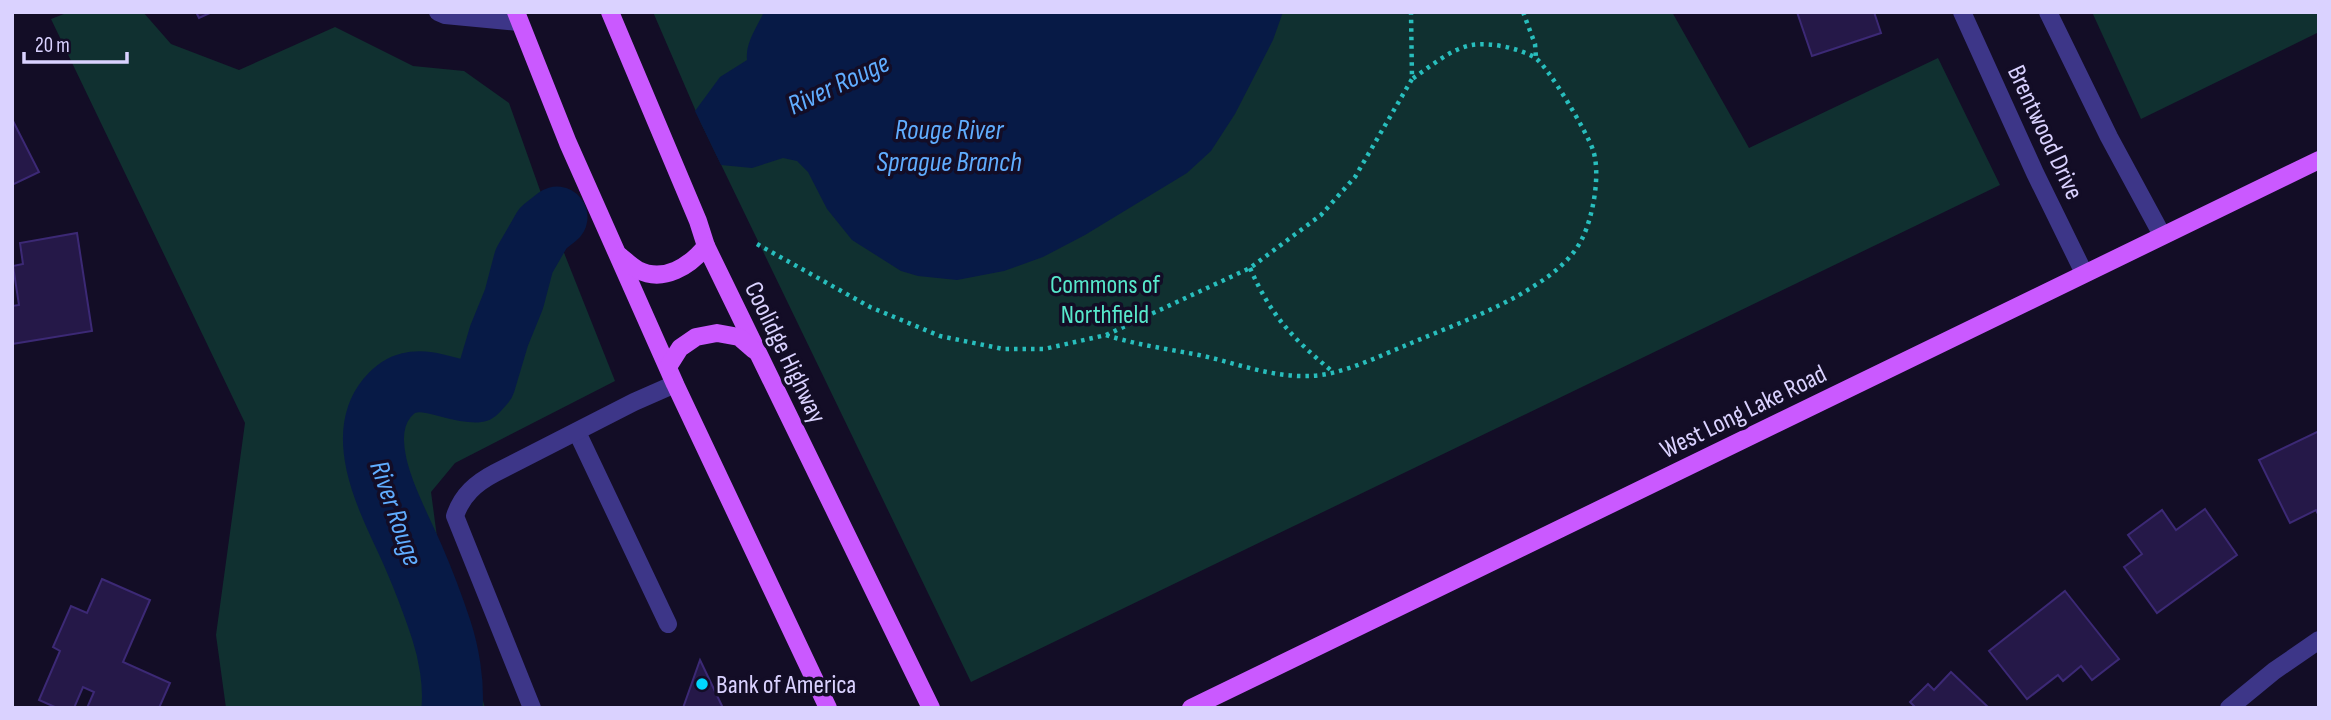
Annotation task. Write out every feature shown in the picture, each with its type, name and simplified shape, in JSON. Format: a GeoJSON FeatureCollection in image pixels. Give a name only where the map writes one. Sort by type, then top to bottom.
{"type":"FeatureCollection","features":[{"type":"Feature","properties":{"kind":"main road","name":"Coolidge Highway"},"geometry":{"type":"LineString","coordinates":[[610,12],[706,246],[931,708]]}},
{"type":"Feature","properties":{"kind":"main road"},"geometry":{"type":"LineString","coordinates":[[517,17],[568,143],[675,384],[828,708]]}},
{"type":"Feature","properties":{"kind":"main road","name":"West Long Lake Road"},"geometry":{"type":"LineString","coordinates":[[1191,708],[2319,160]]}},
{"type":"Feature","properties":{"kind":"main road"},"geometry":{"type":"LineString","coordinates":[[617,254],[639,271],[659,275],[680,270],[695,260],[706,246]]}},
{"type":"Feature","properties":{"kind":"main road"},"geometry":{"type":"LineString","coordinates":[[668,367],[680,348],[696,337],[717,333],[738,337],[757,352]]}},
{"type":"Feature","properties":{"kind":"street"},"geometry":{"type":"LineString","coordinates":[[438,12],[445,15],[517,17]]}},
{"type":"Feature","properties":{"kind":"street","name":"Brentwood Drive"},"geometry":{"type":"LineString","coordinates":[[1962,12],[2084,273]]}},
{"type":"Feature","properties":{"kind":"street","name":"Brentwood Drive"},"geometry":{"type":"LineString","coordinates":[[2048,12],[2109,137],[2162,235]]}},
{"type":"Feature","properties":{"kind":"street"},"geometry":{"type":"LineString","coordinates":[[532,708],[455,516],[458,506],[475,484],[634,402],[675,384]]}},
{"type":"Feature","properties":{"kind":"street"},"geometry":{"type":"LineString","coordinates":[[577,432],[668,624]]}},
{"type":"Feature","properties":{"kind":"street"},"geometry":{"type":"LineString","coordinates":[[2229,708],[2274,671],[2319,640]]}},
{"type":"Feature","properties":{"kind":"path"},"geometry":{"type":"LineString","coordinates":[[1411,12],[1412,79]]}},
{"type":"Feature","properties":{"kind":"path"},"geometry":{"type":"LineString","coordinates":[[1106,335],[1274,375],[1311,376],[1362,363],[1496,308],[1536,285],[1572,257],[1584,237],[1596,182],[1594,151],[1570,104],[1536,58],[1535,44],[1523,12]]}},
{"type":"Feature","properties":{"kind":"path"},"geometry":{"type":"LineString","coordinates":[[757,244],[870,307],[940,336],[1003,349],[1044,349],[1106,335],[1250,268],[1321,215],[1355,177],[1412,79],[1445,56],[1472,45],[1502,47],[1536,58]]}},
{"type":"Feature","properties":{"kind":"path"},"geometry":{"type":"LineString","coordinates":[[1250,268],[1276,317],[1302,347],[1334,372]]}},
{"type":"Feature","properties":{"kind":"green space"},"geometry":{"type":"Polygon","coordinates":[[[69,12],[143,12],[171,44],[239,70],[335,27],[413,66],[464,71],[509,103],[547,210],[615,381],[455,463],[431,492],[437,537],[485,708],[226,708],[216,635],[245,423],[51,19],[69,12]]]}},
{"type":"Feature","properties":{"kind":"green space","name":"Commons of Northfield"},"geometry":{"type":"Polygon","coordinates":[[[653,12],[1672,12],[1749,148],[1938,58],[2000,185],[971,682],[701,123],[653,12]]]}},
{"type":"Feature","properties":{"kind":"green space"},"geometry":{"type":"Polygon","coordinates":[[[2092,12],[2319,12],[2319,32],[2141,119],[2092,12]]]}},
{"type":"Feature","properties":{"kind":"water","name":"Rouge River Sprague Branch"},"geometry":{"type":"Polygon","coordinates":[[[764,12],[1283,12],[1273,40],[1235,114],[1211,151],[1187,173],[1085,235],[1043,257],[1004,271],[957,280],[918,276],[901,271],[852,240],[827,209],[808,172],[797,161],[783,158],[752,168],[721,165],[695,111],[720,77],[747,60],[750,41],[764,12]]]}},
{"type":"Feature","properties":{"kind":"building"},"geometry":{"type":"Polygon","coordinates":[[[196,12],[212,12],[199,18],[196,12]]]}},
{"type":"Feature","properties":{"kind":"building"},"geometry":{"type":"Polygon","coordinates":[[[1797,12],[1874,12],[1881,33],[1812,56],[1797,12]]]}},
{"type":"Feature","properties":{"kind":"building"},"geometry":{"type":"Polygon","coordinates":[[[12,119],[39,172],[12,185],[12,119]]]}},
{"type":"Feature","properties":{"kind":"building"},"geometry":{"type":"Polygon","coordinates":[[[77,233],[92,331],[12,344],[12,306],[19,305],[13,266],[23,264],[20,243],[77,233]]]}},
{"type":"Feature","properties":{"kind":"building"},"geometry":{"type":"Polygon","coordinates":[[[2319,431],[2319,516],[2316,510],[2290,523],[2259,460],[2319,431]]]}},
{"type":"Feature","properties":{"kind":"building"},"geometry":{"type":"Polygon","coordinates":[[[2205,509],[2237,555],[2157,613],[2124,567],[2142,554],[2128,535],[2162,510],[2176,530],[2205,509]]]}},
{"type":"Feature","properties":{"kind":"building"},"geometry":{"type":"Polygon","coordinates":[[[102,579],[150,600],[123,662],[170,683],[159,708],[87,708],[94,692],[83,687],[74,708],[57,708],[39,700],[60,651],[53,647],[71,606],[87,613],[102,579]]]}},
{"type":"Feature","properties":{"kind":"building"},"geometry":{"type":"Polygon","coordinates":[[[2065,591],[2119,659],[2092,680],[2081,666],[2063,681],[2058,675],[2027,699],[1989,651],[2065,591]]]}},
{"type":"Feature","properties":{"kind":"building","name":"Bank of America"},"geometry":{"type":"Polygon","coordinates":[[[700,660],[723,708],[683,708],[700,660]]]}},
{"type":"Feature","properties":{"kind":"building"},"geometry":{"type":"Polygon","coordinates":[[[1951,672],[1989,708],[1916,708],[1910,702],[1928,684],[1934,690],[1951,672]]]}},
{"type":"Feature","properties":{"kind":"waterway","name":"River Rouge"},"geometry":{"type":"LineString","coordinates":[[452,708],[450,668],[441,629],[380,478],[375,457],[377,416],[389,395],[409,383],[434,383],[477,392],[485,383],[524,261],[543,228],[557,217]]}},
{"type":"Feature","properties":{"kind":"place","name":"Bank of America"},"geometry":{"type":"Point","coordinates":[702,684]}}]}
